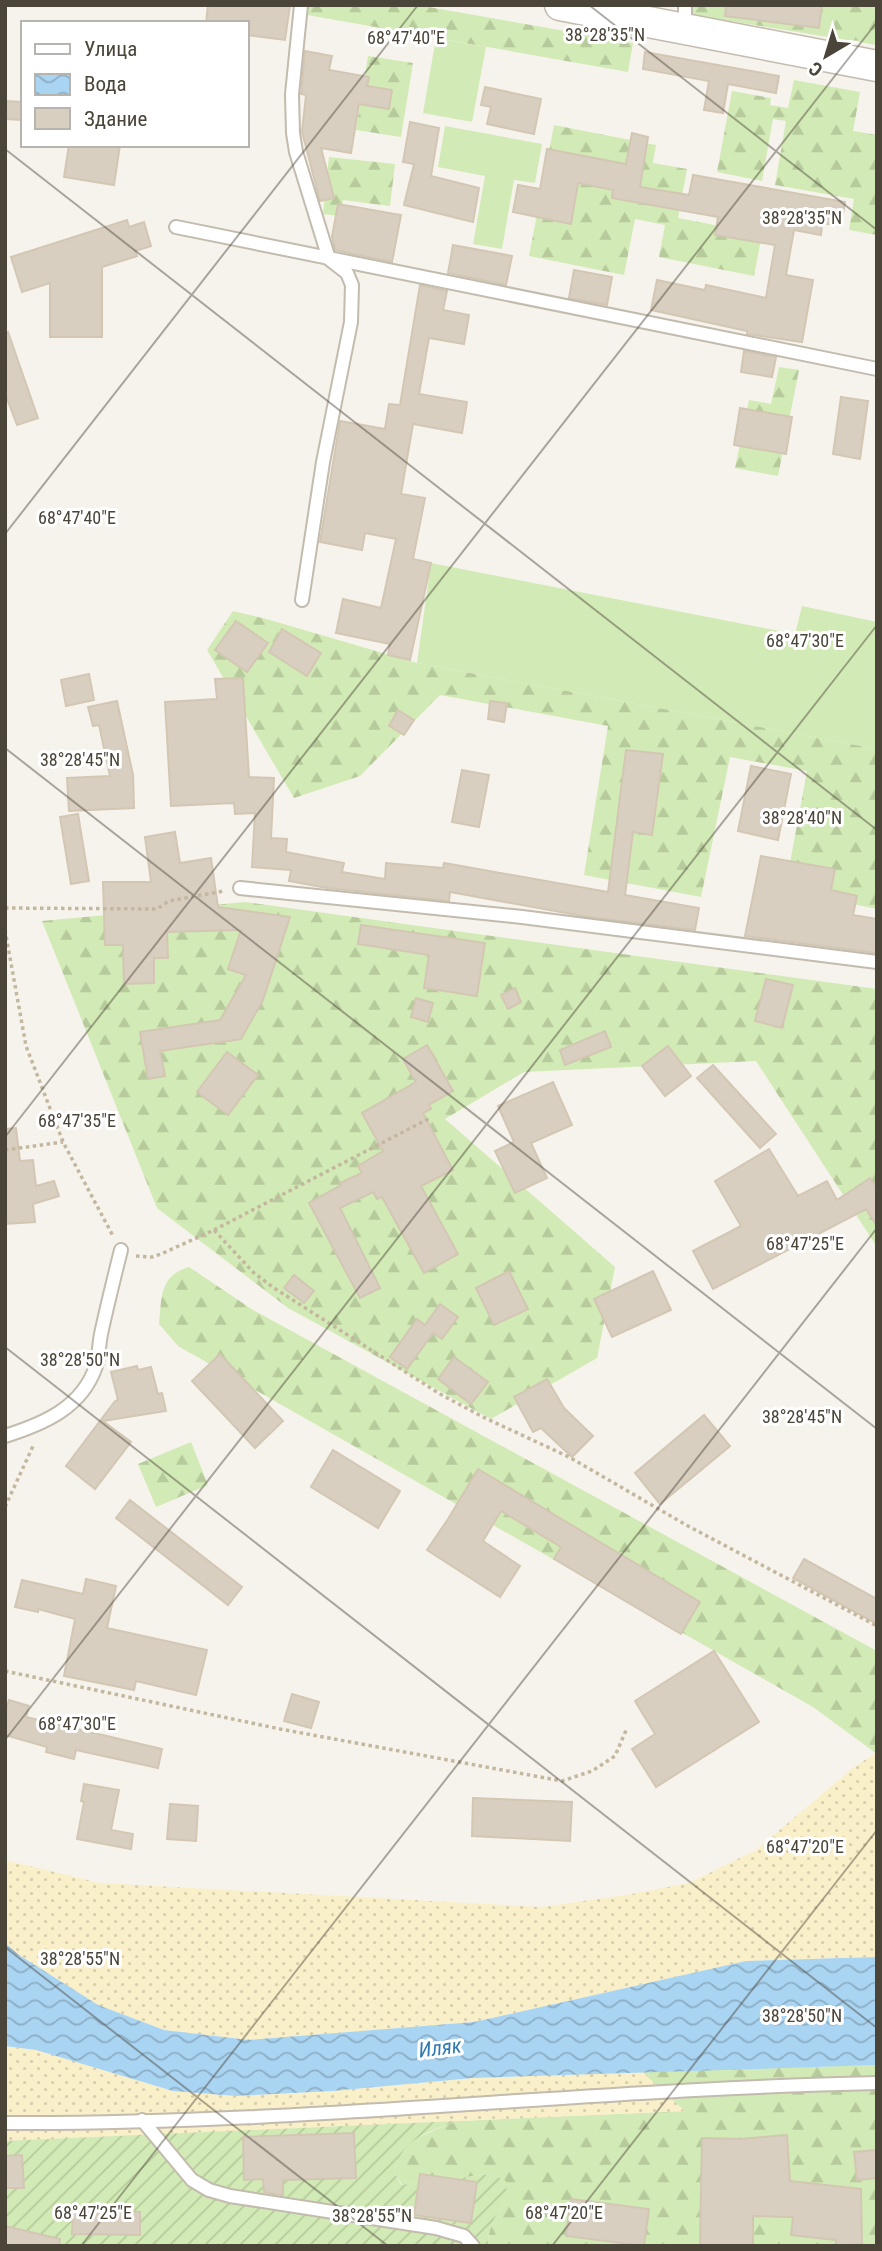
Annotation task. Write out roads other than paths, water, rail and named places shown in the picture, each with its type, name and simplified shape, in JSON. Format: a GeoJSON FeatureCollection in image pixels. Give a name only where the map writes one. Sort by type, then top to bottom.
{"type":"FeatureCollection","features":[{"type":"Feature","properties":{"kind":"street"},"geometry":{"type":"LineString","coordinates":[[560,5],[685,17],[877,66]]}},
{"type":"Feature","properties":{"kind":"lane"},"geometry":{"type":"LineString","coordinates":[[301,5],[292,94],[296,152],[328,258],[347,273],[352,285],[351,322],[323,462],[302,600]]}},
{"type":"Feature","properties":{"kind":"lane"},"geometry":{"type":"LineString","coordinates":[[176,227],[877,369]]}},
{"type":"Feature","properties":{"kind":"lane"},"geometry":{"type":"LineString","coordinates":[[240,888],[522,917],[877,962]]}},
{"type":"Feature","properties":{"kind":"lane"},"geometry":{"type":"LineString","coordinates":[[5,1436],[44,1423],[68,1407],[84,1388],[96,1366],[100,1337],[121,1250]]}},
{"type":"Feature","properties":{"kind":"lane"},"geometry":{"type":"LineString","coordinates":[[5,2123],[446,2107],[789,2085],[877,2083]]}},
{"type":"Feature","properties":{"kind":"lane"},"geometry":{"type":"LineString","coordinates":[[142,2120],[192,2180],[209,2190],[230,2196],[436,2228],[464,2236],[473,2246]]}},
{"type":"Feature","properties":{"kind":"water","name":"Иляк"},"geometry":{"type":"Polygon","coordinates":[[[5,1943],[19,1955],[98,2005],[164,2030],[249,2040],[474,2022],[746,1961],[877,1957],[877,2065],[473,2078],[332,2091],[236,2096],[173,2091],[36,2050],[5,2046],[5,1943]]]}}]}
